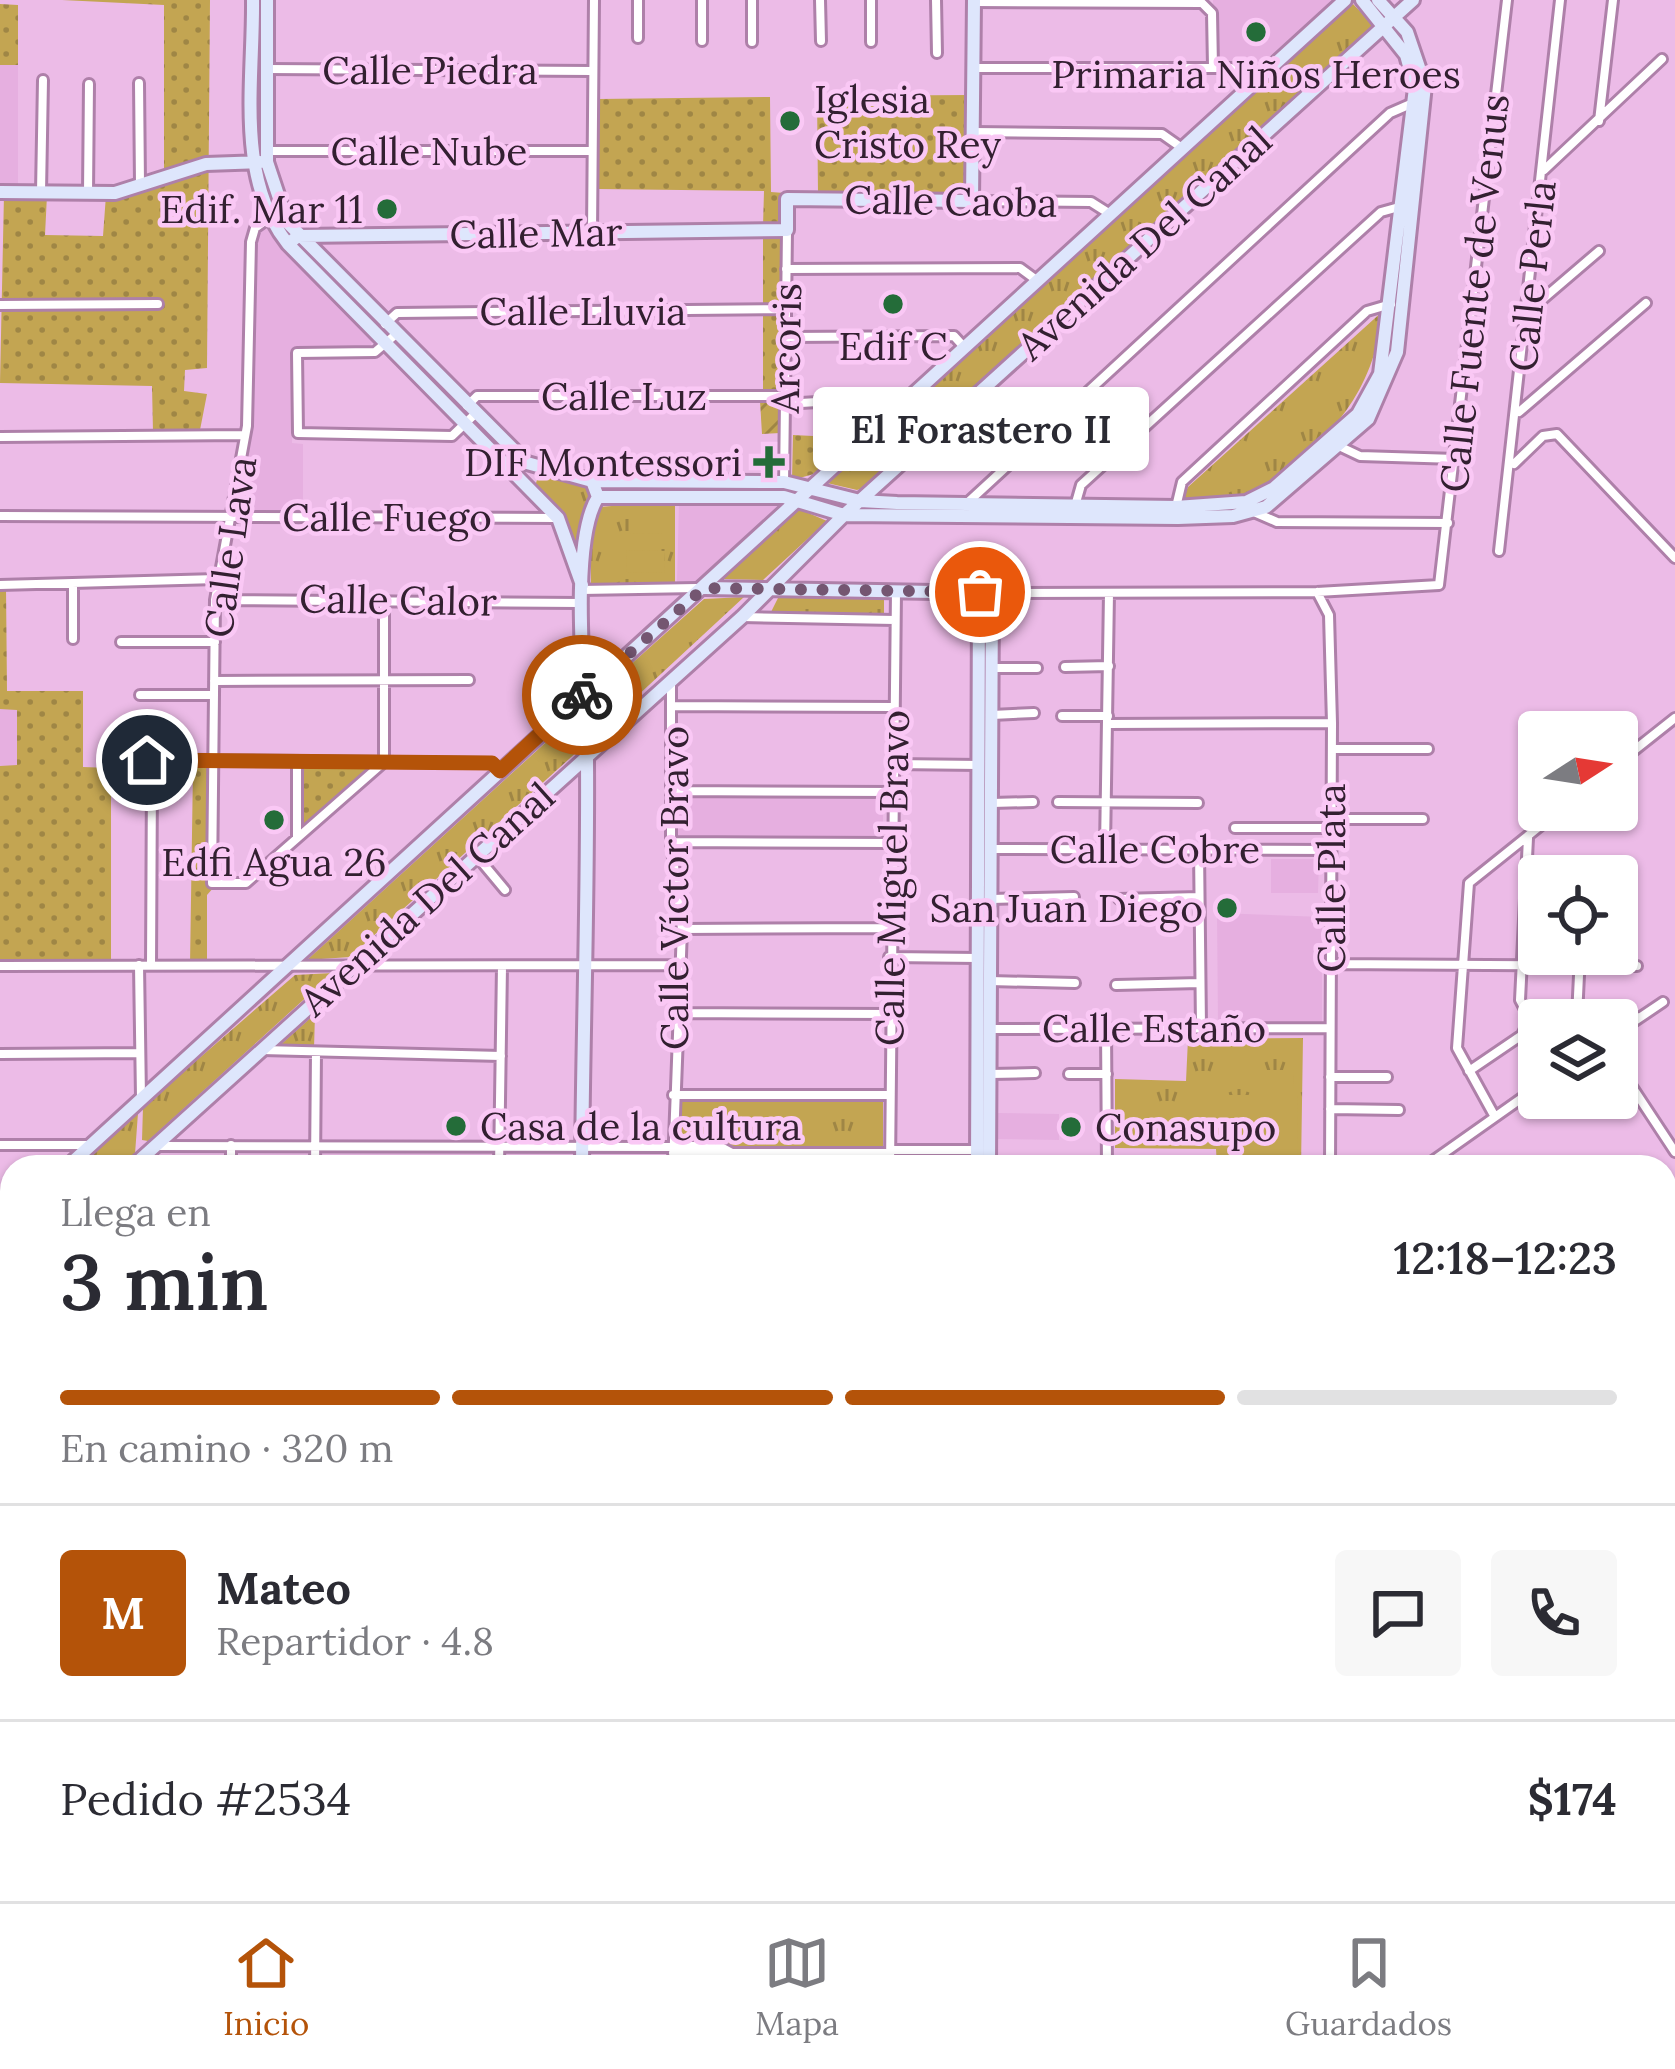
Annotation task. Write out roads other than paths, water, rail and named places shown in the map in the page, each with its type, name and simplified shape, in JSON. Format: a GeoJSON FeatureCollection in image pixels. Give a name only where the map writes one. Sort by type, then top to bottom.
{"type":"FeatureCollection","features":[{"type":"Feature","properties":{"kind":"street"},"geometry":{"type":"LineString","coordinates":[[253,0],[269,218],[526,463],[592,481],[784,482],[860,501],[1076,512],[1259,498],[1341,447],[1368,419],[1390,379],[1414,103],[1413,72],[1378,0]]}},
{"type":"Feature","properties":{"kind":"street"},"geometry":{"type":"LineString","coordinates":[[267,0],[262,159],[293,240]]}},
{"type":"Feature","properties":{"kind":"street"},"geometry":{"type":"LineString","coordinates":[[592,232],[594,0]]}},
{"type":"Feature","properties":{"kind":"street"},"geometry":{"type":"LineString","coordinates":[[638,0],[638,38]]}},
{"type":"Feature","properties":{"kind":"street"},"geometry":{"type":"LineString","coordinates":[[702,0],[702,41]]}},
{"type":"Feature","properties":{"kind":"street"},"geometry":{"type":"LineString","coordinates":[[752,0],[752,42]]}},
{"type":"Feature","properties":{"kind":"street"},"geometry":{"type":"LineString","coordinates":[[820,0],[820,41]]}},
{"type":"Feature","properties":{"kind":"street"},"geometry":{"type":"LineString","coordinates":[[871,41],[872,0]]}},
{"type":"Feature","properties":{"kind":"street"},"geometry":{"type":"LineString","coordinates":[[936,0],[937,53]]}},
{"type":"Feature","properties":{"kind":"street","name":"Avenida Del Canal"},"geometry":{"type":"LineString","coordinates":[[80,1155],[704,588],[790,498],[811,488],[1345,0]]}},
{"type":"Feature","properties":{"kind":"street"},"geometry":{"type":"LineString","coordinates":[[1254,512],[1316,462],[1371,395],[1387,351],[1425,85],[1416,49],[1362,0]]}},
{"type":"Feature","properties":{"kind":"street","name":"Avenida Del Canal"},"geometry":{"type":"LineString","coordinates":[[147,1155],[1413,0]]}},
{"type":"Feature","properties":{"kind":"street","name":"Calle Fuente de Venus"},"geometry":{"type":"LineString","coordinates":[[1317,592],[1439,585],[1507,0]]}},
{"type":"Feature","properties":{"kind":"street","name":"Calle Perla"},"geometry":{"type":"LineString","coordinates":[[1499,551],[1518,413],[1560,0]]}},
{"type":"Feature","properties":{"kind":"street"},"geometry":{"type":"LineString","coordinates":[[1599,122],[1612,0]]}},
{"type":"Feature","properties":{"kind":"street"},"geometry":{"type":"LineString","coordinates":[[972,201],[974,1],[1202,3],[1212,13],[1213,68]]}},
{"type":"Feature","properties":{"kind":"street"},"geometry":{"type":"LineString","coordinates":[[1543,170],[1662,59]]}},
{"type":"Feature","properties":{"kind":"street"},"geometry":{"type":"LineString","coordinates":[[973,68],[1237,69],[1253,82]]}},
{"type":"Feature","properties":{"kind":"street","name":"Calle Piedra"},"geometry":{"type":"LineString","coordinates":[[267,69],[593,71]]}},
{"type":"Feature","properties":{"kind":"street"},"geometry":{"type":"LineString","coordinates":[[41,193],[44,80]]}},
{"type":"Feature","properties":{"kind":"street"},"geometry":{"type":"LineString","coordinates":[[139,83],[140,188]]}},
{"type":"Feature","properties":{"kind":"street"},"geometry":{"type":"LineString","coordinates":[[88,193],[89,84]]}},
{"type":"Feature","properties":{"kind":"street"},"geometry":{"type":"LineString","coordinates":[[964,505],[1390,113],[1414,103]]}},
{"type":"Feature","properties":{"kind":"street"},"geometry":{"type":"LineString","coordinates":[[973,132],[1162,134],[1182,148]]}},
{"type":"Feature","properties":{"kind":"street","name":"Calle Nube"},"geometry":{"type":"LineString","coordinates":[[262,159],[592,151]]}},
{"type":"Feature","properties":{"kind":"street"},"geometry":{"type":"LineString","coordinates":[[0,192],[140,188],[206,164],[262,159]]}},
{"type":"Feature","properties":{"kind":"street","name":"Calle Caoba"},"geometry":{"type":"LineString","coordinates":[[787,199],[1090,202],[1110,214]]}},
{"type":"Feature","properties":{"kind":"street","name":"Arcoris"},"geometry":{"type":"LineString","coordinates":[[787,199],[784,482],[790,498]]}},
{"type":"Feature","properties":{"kind":"street"},"geometry":{"type":"LineString","coordinates":[[1076,512],[1082,484],[1381,212],[1407,206]]}},
{"type":"Feature","properties":{"kind":"street","name":"Calle Lava"},"geometry":{"type":"LineString","coordinates":[[269,218],[255,228],[251,242],[245,436],[215,600],[212,884],[246,883],[297,840]]}},
{"type":"Feature","properties":{"kind":"street","name":"Calle Mar"},"geometry":{"type":"LineString","coordinates":[[293,240],[787,230]]}},
{"type":"Feature","properties":{"kind":"street"},"geometry":{"type":"LineString","coordinates":[[1529,311],[1599,251]]}},
{"type":"Feature","properties":{"kind":"street"},"geometry":{"type":"LineString","coordinates":[[786,269],[1020,268],[1035,279]]}},
{"type":"Feature","properties":{"kind":"street"},"geometry":{"type":"LineString","coordinates":[[1518,413],[1646,303]]}},
{"type":"Feature","properties":{"kind":"street"},"geometry":{"type":"LineString","coordinates":[[0,304],[158,304]]}},
{"type":"Feature","properties":{"kind":"street"},"geometry":{"type":"LineString","coordinates":[[1176,507],[1182,482],[1367,311],[1392,304]]}},
{"type":"Feature","properties":{"kind":"street","name":"Calle Lluvia"},"geometry":{"type":"LineString","coordinates":[[465,426],[452,436],[298,433],[297,353],[375,352],[397,313],[786,310]]}},
{"type":"Feature","properties":{"kind":"street"},"geometry":{"type":"LineString","coordinates":[[389,334],[465,426],[558,518],[582,593]]}},
{"type":"Feature","properties":{"kind":"street"},"geometry":{"type":"LineString","coordinates":[[786,338],[954,336],[964,347]]}},
{"type":"Feature","properties":{"kind":"street","name":"Calle Luz"},"geometry":{"type":"LineString","coordinates":[[471,410],[477,396],[882,398],[893,413]]}},
{"type":"Feature","properties":{"kind":"street"},"geometry":{"type":"LineString","coordinates":[[465,426],[471,410]]}},
{"type":"Feature","properties":{"kind":"street"},"geometry":{"type":"LineString","coordinates":[[1511,466],[1543,436],[1557,434],[1675,558]]}},
{"type":"Feature","properties":{"kind":"street"},"geometry":{"type":"LineString","coordinates":[[0,437],[245,436]]}},
{"type":"Feature","properties":{"kind":"street"},"geometry":{"type":"LineString","coordinates":[[1341,447],[1360,456],[1456,459]]}},
{"type":"Feature","properties":{"kind":"street"},"geometry":{"type":"LineString","coordinates":[[515,476],[526,463]]}},
{"type":"Feature","properties":{"kind":"street"},"geometry":{"type":"LineString","coordinates":[[592,481],[598,497]]}},
{"type":"Feature","properties":{"kind":"street"},"geometry":{"type":"LineString","coordinates":[[598,497],[790,498],[844,515],[1254,512],[1277,522],[1448,523]]}},
{"type":"Feature","properties":{"kind":"street"},"geometry":{"type":"LineString","coordinates":[[582,1155],[586,756],[582,593],[587,513],[598,497]]}},
{"type":"Feature","properties":{"kind":"street","name":"Calle Fuego"},"geometry":{"type":"LineString","coordinates":[[0,516],[558,518]]}},
{"type":"Feature","properties":{"kind":"street"},"geometry":{"type":"LineString","coordinates":[[0,585],[217,579]]}},
{"type":"Feature","properties":{"kind":"street"},"geometry":{"type":"LineString","coordinates":[[73,584],[74,639]]}},
{"type":"Feature","properties":{"kind":"street"},"geometry":{"type":"LineString","coordinates":[[704,588],[1317,592]]}},
{"type":"Feature","properties":{"kind":"street","name":"Calle Calor"},"geometry":{"type":"LineString","coordinates":[[215,600],[227,596],[384,601],[704,588]]}},
{"type":"Feature","properties":{"kind":"street","name":"Calle Miguel Bravo"},"geometry":{"type":"LineString","coordinates":[[890,1152],[896,590]]}},
{"type":"Feature","properties":{"kind":"street"},"geometry":{"type":"LineString","coordinates":[[986,592],[992,668],[992,803],[979,958],[990,1074],[989,1155]]}},
{"type":"Feature","properties":{"kind":"street"},"geometry":{"type":"LineString","coordinates":[[977,1155],[990,981],[990,899],[980,765],[986,592]]}},
{"type":"Feature","properties":{"kind":"street","name":"Calle Plata"},"geometry":{"type":"LineString","coordinates":[[1317,592],[1329,615],[1332,723],[1330,1155]]}},
{"type":"Feature","properties":{"kind":"street"},"geometry":{"type":"LineString","coordinates":[[1105,848],[1109,593]]}},
{"type":"Feature","properties":{"kind":"street"},"geometry":{"type":"LineString","coordinates":[[297,840],[384,762],[384,601]]}},
{"type":"Feature","properties":{"kind":"street"},"geometry":{"type":"LineString","coordinates":[[742,617],[895,620]]}},
{"type":"Feature","properties":{"kind":"street"},"geometry":{"type":"LineString","coordinates":[[121,642],[214,642]]}},
{"type":"Feature","properties":{"kind":"street"},"geometry":{"type":"LineString","coordinates":[[1065,667],[1108,666]]}},
{"type":"Feature","properties":{"kind":"street"},"geometry":{"type":"LineString","coordinates":[[992,668],[1037,668]]}},
{"type":"Feature","properties":{"kind":"street"},"geometry":{"type":"LineString","coordinates":[[214,681],[469,680]]}},
{"type":"Feature","properties":{"kind":"street","name":"Calle Víctor Bravo"},"geometry":{"type":"LineString","coordinates":[[671,681],[670,842],[682,929],[673,1155]]}},
{"type":"Feature","properties":{"kind":"street"},"geometry":{"type":"LineString","coordinates":[[140,695],[214,695]]}},
{"type":"Feature","properties":{"kind":"street"},"geometry":{"type":"LineString","coordinates":[[672,706],[894,706]]}},
{"type":"Feature","properties":{"kind":"street"},"geometry":{"type":"LineString","coordinates":[[992,715],[1034,712]]}},
{"type":"Feature","properties":{"kind":"street"},"geometry":{"type":"LineString","coordinates":[[1062,716],[1332,723]]}},
{"type":"Feature","properties":{"kind":"street"},"geometry":{"type":"LineString","coordinates":[[1638,747],[1675,718]]}},
{"type":"Feature","properties":{"kind":"street"},"geometry":{"type":"LineString","coordinates":[[1332,749],[1428,748]]}},
{"type":"Feature","properties":{"kind":"street"},"geometry":{"type":"LineString","coordinates":[[114,759],[492,763],[500,771]]}},
{"type":"Feature","properties":{"kind":"street"},"geometry":{"type":"LineString","coordinates":[[297,762],[297,840]]}},
{"type":"Feature","properties":{"kind":"street"},"geometry":{"type":"LineString","coordinates":[[893,764],[980,765]]}},
{"type":"Feature","properties":{"kind":"street"},"geometry":{"type":"LineString","coordinates":[[151,965],[152,775]]}},
{"type":"Feature","properties":{"kind":"street"},"geometry":{"type":"LineString","coordinates":[[672,791],[893,792]]}},
{"type":"Feature","properties":{"kind":"street"},"geometry":{"type":"LineString","coordinates":[[992,803],[1033,802]]}},
{"type":"Feature","properties":{"kind":"street"},"geometry":{"type":"LineString","coordinates":[[1058,802],[1198,803]]}},
{"type":"Feature","properties":{"kind":"street"},"geometry":{"type":"LineString","coordinates":[[1235,828],[1424,819]]}},
{"type":"Feature","properties":{"kind":"street"},"geometry":{"type":"LineString","coordinates":[[1496,1117],[1456,1038],[1466,964],[1469,883],[1534,831]]}},
{"type":"Feature","properties":{"kind":"street"},"geometry":{"type":"LineString","coordinates":[[1527,855],[1528,836]]}},
{"type":"Feature","properties":{"kind":"street"},"geometry":{"type":"LineString","coordinates":[[670,842],[892,844]]}},
{"type":"Feature","properties":{"kind":"street","name":"Calle Cobre"},"geometry":{"type":"LineString","coordinates":[[986,849],[1331,850]]}},
{"type":"Feature","properties":{"kind":"street"},"geometry":{"type":"LineString","coordinates":[[1198,850],[1201,1027]]}},
{"type":"Feature","properties":{"kind":"street"},"geometry":{"type":"LineString","coordinates":[[474,853],[505,890]]}},
{"type":"Feature","properties":{"kind":"street"},"geometry":{"type":"LineString","coordinates":[[990,899],[1074,897]]}},
{"type":"Feature","properties":{"kind":"street"},"geometry":{"type":"LineString","coordinates":[[1119,898],[1199,897]]}},
{"type":"Feature","properties":{"kind":"street"},"geometry":{"type":"LineString","coordinates":[[682,929],[890,928]]}},
{"type":"Feature","properties":{"kind":"street"},"geometry":{"type":"LineString","coordinates":[[889,957],[979,958]]}},
{"type":"Feature","properties":{"kind":"street"},"geometry":{"type":"LineString","coordinates":[[1331,964],[1518,965]]}},
{"type":"Feature","properties":{"kind":"street"},"geometry":{"type":"LineString","coordinates":[[139,965],[141,1100]]}},
{"type":"Feature","properties":{"kind":"street"},"geometry":{"type":"LineString","coordinates":[[0,966],[680,965]]}},
{"type":"Feature","properties":{"kind":"street"},"geometry":{"type":"LineString","coordinates":[[500,1155],[502,966]]}},
{"type":"Feature","properties":{"kind":"street"},"geometry":{"type":"LineString","coordinates":[[990,981],[1076,983]]}},
{"type":"Feature","properties":{"kind":"street"},"geometry":{"type":"LineString","coordinates":[[1116,985],[1200,983]]}},
{"type":"Feature","properties":{"kind":"street"},"geometry":{"type":"LineString","coordinates":[[1640,1017],[1663,1002]]}},
{"type":"Feature","properties":{"kind":"street"},"geometry":{"type":"LineString","coordinates":[[679,1013],[890,1014]]}},
{"type":"Feature","properties":{"kind":"street","name":"Calle Estaño"},"geometry":{"type":"LineString","coordinates":[[984,1029],[1330,1028]]}},
{"type":"Feature","properties":{"kind":"street"},"geometry":{"type":"LineString","coordinates":[[1106,1029],[1107,1155]]}},
{"type":"Feature","properties":{"kind":"street"},"geometry":{"type":"LineString","coordinates":[[1469,1071],[1518,1038]]}},
{"type":"Feature","properties":{"kind":"street"},"geometry":{"type":"LineString","coordinates":[[258,1050],[500,1056]]}},
{"type":"Feature","properties":{"kind":"street"},"geometry":{"type":"LineString","coordinates":[[315,1155],[316,1052]]}},
{"type":"Feature","properties":{"kind":"street"},"geometry":{"type":"LineString","coordinates":[[0,1054],[140,1053]]}},
{"type":"Feature","properties":{"kind":"street"},"geometry":{"type":"LineString","coordinates":[[990,1074],[1035,1073]]}},
{"type":"Feature","properties":{"kind":"street"},"geometry":{"type":"LineString","coordinates":[[1069,1074],[1107,1074]]}},
{"type":"Feature","properties":{"kind":"street"},"geometry":{"type":"LineString","coordinates":[[1330,1077],[1387,1077]]}},
{"type":"Feature","properties":{"kind":"street"},"geometry":{"type":"LineString","coordinates":[[674,1095],[890,1095]]}},
{"type":"Feature","properties":{"kind":"street"},"geometry":{"type":"LineString","coordinates":[[1638,1096],[1675,1152]]}},
{"type":"Feature","properties":{"kind":"street"},"geometry":{"type":"LineString","coordinates":[[1441,1155],[1518,1102]]}},
{"type":"Feature","properties":{"kind":"street"},"geometry":{"type":"LineString","coordinates":[[1330,1109],[1399,1110]]}},
{"type":"Feature","properties":{"kind":"street"},"geometry":{"type":"LineString","coordinates":[[154,1155],[232,1145],[582,1144],[719,1147],[729,1154],[977,1150]]}},
{"type":"Feature","properties":{"kind":"street"},"geometry":{"type":"LineString","coordinates":[[0,1145],[91,1145]]}},
{"type":"Feature","properties":{"kind":"street"},"geometry":{"type":"LineString","coordinates":[[232,1145],[232,1155]]}},
{"type":"Feature","properties":{"kind":"place","name":"Primaria Niños Heroes"},"geometry":{"type":"Point","coordinates":[1256,32]}},
{"type":"Feature","properties":{"kind":"place","name":"Iglesia Cristo Rey"},"geometry":{"type":"Point","coordinates":[790,121]}},
{"type":"Feature","properties":{"kind":"place","name":"Edif. Mar 11"},"geometry":{"type":"Point","coordinates":[387,209]}},
{"type":"Feature","properties":{"kind":"place","name":"Edif C"},"geometry":{"type":"Point","coordinates":[893,304]}},
{"type":"Feature","properties":{"kind":"place","name":"DIF Montessori"},"geometry":{"type":"Point","coordinates":[769,462]}},
{"type":"Feature","properties":{"kind":"place","name":"El Forastero II"},"geometry":{"type":"Point","coordinates":[980,592]}},
{"type":"Feature","properties":{"kind":"place","name":"Edfi Agua 26"},"geometry":{"type":"Point","coordinates":[274,820]}},
{"type":"Feature","properties":{"kind":"place","name":"San Juan Diego"},"geometry":{"type":"Point","coordinates":[1227,908]}},
{"type":"Feature","properties":{"kind":"place","name":"Casa de la cultura"},"geometry":{"type":"Point","coordinates":[456,1126]}},
{"type":"Feature","properties":{"kind":"place","name":"Conasupo"},"geometry":{"type":"Point","coordinates":[1071,1127]}}]}
